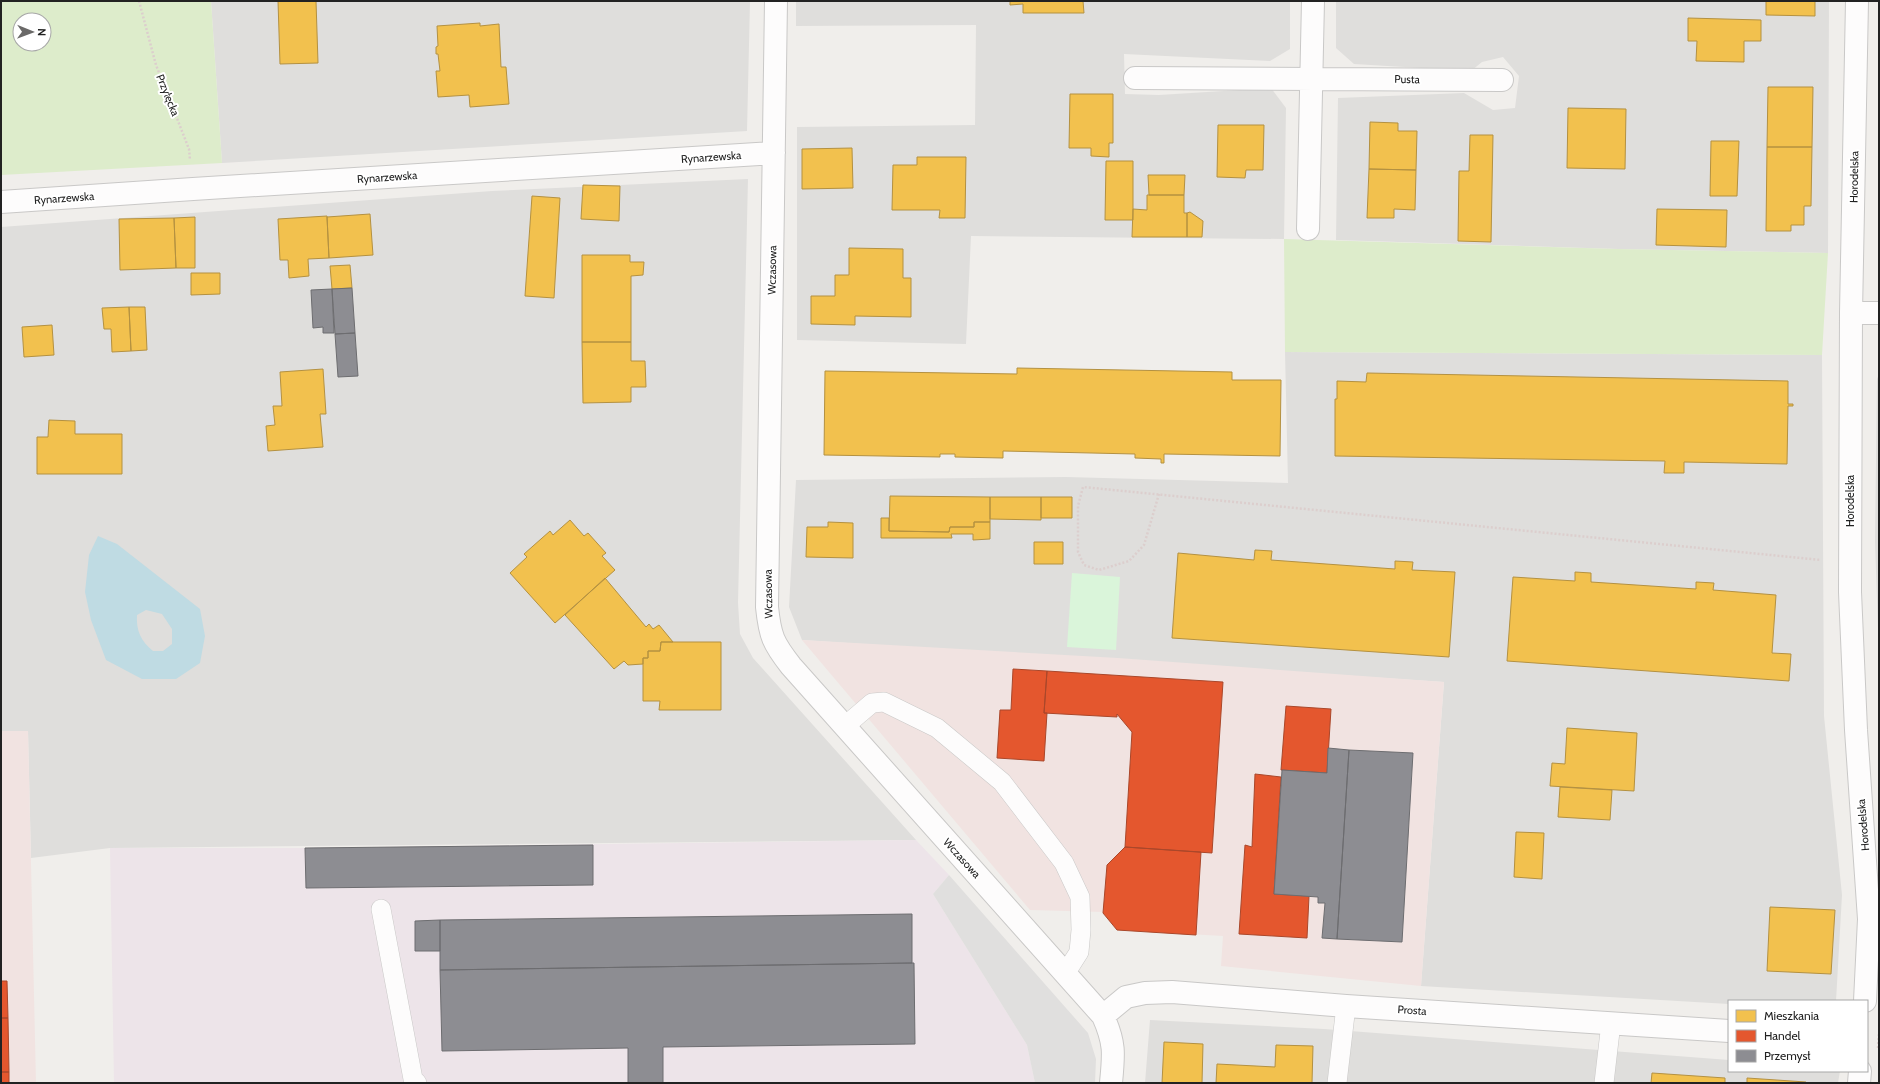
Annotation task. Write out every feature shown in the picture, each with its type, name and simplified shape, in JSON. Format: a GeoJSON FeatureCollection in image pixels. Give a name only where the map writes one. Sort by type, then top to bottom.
{"type":"FeatureCollection","features":[{"type":"Feature","properties":{"kind":"street","name":"Wczasowa"},"geometry":{"type":"LineString","coordinates":[[776,1],[767,607],[769,630],[776,647],[791,666],[1103,1016],[1112,1036],[1114,1055],[1111,1083]]}},
{"type":"Feature","properties":{"kind":"street"},"geometry":{"type":"LineString","coordinates":[[1308,229],[1313,1]]}},
{"type":"Feature","properties":{"kind":"street","name":"Horodelska"},"geometry":{"type":"LineString","coordinates":[[1857,1],[1851,313],[1850,563],[1856,730],[1870,919],[1865,1000]]}},
{"type":"Feature","properties":{"kind":"street","name":"Pusta"},"geometry":{"type":"LineString","coordinates":[[1135,78],[1502,80]]}},
{"type":"Feature","properties":{"kind":"street","name":"Rynarzewska"},"geometry":{"type":"LineString","coordinates":[[1,202],[193,188],[774,153]]}},
{"type":"Feature","properties":{"kind":"street"},"geometry":{"type":"LineString","coordinates":[[1851,313],[1879,313]]}},
{"type":"Feature","properties":{"kind":"street","name":"Prosta"},"geometry":{"type":"LineString","coordinates":[[1103,1016],[1126,997],[1145,992],[1172,992],[1346,1006],[1728,1031]]}},
{"type":"Feature","properties":{"kind":"street"},"geometry":{"type":"LineString","coordinates":[[1859,1083],[1860,1072]]}},
{"type":"Feature","properties":{"kind":"lane"},"geometry":{"type":"LineString","coordinates":[[845,726],[872,703],[884,702],[937,728],[1002,782],[1064,863],[1080,897],[1081,930],[1079,952],[1065,974]]}},
{"type":"Feature","properties":{"kind":"lane"},"geometry":{"type":"LineString","coordinates":[[381,909],[413,1078],[417,1083]]}},
{"type":"Feature","properties":{"kind":"lane"},"geometry":{"type":"LineString","coordinates":[[1338,1083],[1346,1006]]}},
{"type":"Feature","properties":{"kind":"lane"},"geometry":{"type":"LineString","coordinates":[[1604,1083],[1610,1023]]}},
{"type":"Feature","properties":{"kind":"path","name":"Przyłęcka"},"geometry":{"type":"LineString","coordinates":[[139,1],[156,65],[189,149],[193,188]]}},
{"type":"Feature","properties":{"kind":"path"},"geometry":{"type":"LineString","coordinates":[[1159,494],[1144,545],[1129,561],[1099,570],[1084,565],[1078,552],[1078,506],[1083,486],[1850,563]]}},
{"type":"Feature","properties":{"kind":"path"},"geometry":{"type":"LineString","coordinates":[[1877,1054],[1879,1034]]}},
{"type":"Feature","properties":{"kind":"shaded area"},"geometry":{"type":"Polygon","coordinates":[[[211,1],[750,1],[747,131],[222,163],[211,1]]]}},
{"type":"Feature","properties":{"kind":"shaded area"},"geometry":{"type":"Polygon","coordinates":[[[796,1],[1290,1],[1290,49],[1270,61],[1124,54],[1125,94],[1159,95],[1271,88],[1286,108],[1284,239],[971,236],[966,344],[797,340],[797,127],[975,125],[976,25],[796,26],[796,1]]]}},
{"type":"Feature","properties":{"kind":"shaded area"},"geometry":{"type":"Polygon","coordinates":[[[1336,1],[1829,1],[1828,253],[1618,249],[1336,240],[1338,98],[1464,93],[1493,110],[1515,108],[1519,76],[1503,57],[1482,62],[1471,71],[1354,64],[1336,48],[1336,1]]]}},
{"type":"Feature","properties":{"kind":"shaded area"},"geometry":{"type":"Polygon","coordinates":[[[748,179],[738,603],[740,634],[753,658],[916,840],[110,848],[31,858],[28,731],[1,731],[1,227],[492,191],[748,179]]]}},
{"type":"Feature","properties":{"kind":"shaded area"},"geometry":{"type":"Polygon","coordinates":[[[1285,352],[1822,355],[1824,716],[1842,895],[1836,1000],[1728,1000],[1728,1004],[1421,986],[1444,682],[802,640],[789,607],[796,480],[1066,477],[1288,483],[1285,352]]]}},
{"type":"Feature","properties":{"kind":"shaded area"},"geometry":{"type":"Polygon","coordinates":[[[1879,374],[1879,658],[1875,542],[1877,379],[1879,374]]]}},
{"type":"Feature","properties":{"kind":"shaded area"},"geometry":{"type":"Polygon","coordinates":[[[802,640],[1118,658],[1444,682],[1421,986],[1221,966],[1223,936],[1120,930],[1104,912],[1030,910],[802,640]]]}},
{"type":"Feature","properties":{"kind":"shaded area"},"geometry":{"type":"Polygon","coordinates":[[[1,731],[28,731],[36,1083],[1,1083],[1,731]]]}},
{"type":"Feature","properties":{"kind":"shaded area"},"geometry":{"type":"Polygon","coordinates":[[[916,840],[949,875],[933,894],[1027,1045],[1035,1083],[114,1083],[110,848],[305,848],[916,840]]]}},
{"type":"Feature","properties":{"kind":"shaded area"},"geometry":{"type":"Polygon","coordinates":[[[949,875],[1088,1033],[1096,1059],[1095,1083],[1035,1083],[1027,1045],[933,894],[949,875]]]}},
{"type":"Feature","properties":{"kind":"shaded area"},"geometry":{"type":"Polygon","coordinates":[[[1150,1020],[1324,1029],[1728,1060],[1728,1072],[1840,1072],[1838,1083],[1145,1083],[1150,1020]]]}},
{"type":"Feature","properties":{"kind":"green space"},"geometry":{"type":"Polygon","coordinates":[[[1,1],[211,1],[222,163],[1,175],[1,1]]]}},
{"type":"Feature","properties":{"kind":"green space"},"geometry":{"type":"Polygon","coordinates":[[[1284,239],[1618,249],[1828,253],[1822,355],[1285,352],[1284,239]]]}},
{"type":"Feature","properties":{"kind":"green space"},"geometry":{"type":"Polygon","coordinates":[[[1072,573],[1120,577],[1116,650],[1067,647],[1072,573]]]}},
{"type":"Feature","properties":{"kind":"water"},"geometry":{"type":"Polygon","coordinates":[[[98,536],[117,544],[200,609],[205,636],[200,663],[176,679],[142,679],[106,660],[91,620],[85,592],[89,555],[98,536]],[[146,610],[137,615],[138,631],[145,643],[153,651],[163,651],[172,644],[172,629],[162,614],[146,610]]]}},
{"type":"Feature","properties":{"kind":"building: Mieszkania"},"geometry":{"type":"Polygon","coordinates":[[[278,1],[316,1],[318,63],[280,64],[278,1]]]}},
{"type":"Feature","properties":{"kind":"building: Mieszkania"},"geometry":{"type":"Polygon","coordinates":[[[1010,1],[1083,1],[1084,13],[1023,13],[1023,4],[1010,5],[1010,1]]]}},
{"type":"Feature","properties":{"kind":"building: Mieszkania"},"geometry":{"type":"Polygon","coordinates":[[[1766,1],[1815,1],[1815,16],[1766,15],[1766,1]]]}},
{"type":"Feature","properties":{"kind":"building: Mieszkania"},"geometry":{"type":"Polygon","coordinates":[[[1688,18],[1761,20],[1761,41],[1744,41],[1744,62],[1696,61],[1697,41],[1688,41],[1688,18]]]}},
{"type":"Feature","properties":{"kind":"building: Mieszkania"},"geometry":{"type":"Polygon","coordinates":[[[480,23],[480,26],[499,24],[501,67],[506,67],[509,104],[470,107],[469,95],[438,97],[436,71],[440,71],[438,54],[436,54],[436,47],[438,46],[437,26],[480,23]]]}},
{"type":"Feature","properties":{"kind":"building: Mieszkania"},"geometry":{"type":"Polygon","coordinates":[[[1768,87],[1813,87],[1812,147],[1767,147],[1768,87]]]}},
{"type":"Feature","properties":{"kind":"building: Mieszkania"},"geometry":{"type":"Polygon","coordinates":[[[1070,94],[1113,94],[1113,143],[1109,143],[1109,157],[1091,156],[1091,148],[1069,148],[1070,94]]]}},
{"type":"Feature","properties":{"kind":"building: Mieszkania"},"geometry":{"type":"Polygon","coordinates":[[[1568,108],[1626,109],[1625,169],[1567,168],[1568,108]]]}},
{"type":"Feature","properties":{"kind":"building: Mieszkania"},"geometry":{"type":"Polygon","coordinates":[[[1370,122],[1398,123],[1398,131],[1417,131],[1416,170],[1369,169],[1370,122]]]}},
{"type":"Feature","properties":{"kind":"building: Mieszkania"},"geometry":{"type":"Polygon","coordinates":[[[1218,125],[1264,125],[1263,170],[1246,170],[1245,178],[1217,177],[1218,125]]]}},
{"type":"Feature","properties":{"kind":"building: Mieszkania"},"geometry":{"type":"Polygon","coordinates":[[[1470,135],[1493,135],[1491,242],[1458,241],[1459,171],[1469,171],[1470,135]]]}},
{"type":"Feature","properties":{"kind":"building: Mieszkania"},"geometry":{"type":"Polygon","coordinates":[[[1711,141],[1739,141],[1737,196],[1710,196],[1711,141]]]}},
{"type":"Feature","properties":{"kind":"building: Mieszkania"},"geometry":{"type":"Polygon","coordinates":[[[1767,147],[1812,147],[1811,206],[1804,206],[1804,225],[1791,225],[1791,231],[1766,231],[1767,147]]]}},
{"type":"Feature","properties":{"kind":"building: Mieszkania"},"geometry":{"type":"Polygon","coordinates":[[[852,148],[853,188],[802,189],[802,149],[852,148]]]}},
{"type":"Feature","properties":{"kind":"building: Mieszkania"},"geometry":{"type":"Polygon","coordinates":[[[917,157],[966,157],[965,218],[939,218],[940,210],[892,210],[893,165],[917,165],[917,157]]]}},
{"type":"Feature","properties":{"kind":"building: Mieszkania"},"geometry":{"type":"Polygon","coordinates":[[[1106,161],[1133,161],[1133,220],[1105,220],[1106,161]]]}},
{"type":"Feature","properties":{"kind":"building: Mieszkania"},"geometry":{"type":"Polygon","coordinates":[[[1369,169],[1416,170],[1415,210],[1394,209],[1394,218],[1367,218],[1369,169]]]}},
{"type":"Feature","properties":{"kind":"building: Mieszkania"},"geometry":{"type":"Polygon","coordinates":[[[1148,175],[1185,175],[1184,195],[1149,195],[1148,175]]]}},
{"type":"Feature","properties":{"kind":"building: Mieszkania"},"geometry":{"type":"Polygon","coordinates":[[[583,185],[620,186],[619,221],[581,219],[583,185]]]}},
{"type":"Feature","properties":{"kind":"building: Mieszkania"},"geometry":{"type":"Polygon","coordinates":[[[1147,195],[1184,195],[1184,213],[1187,213],[1187,237],[1132,237],[1133,209],[1147,210],[1147,195]]]}},
{"type":"Feature","properties":{"kind":"building: Mieszkania"},"geometry":{"type":"Polygon","coordinates":[[[532,196],[560,198],[554,298],[525,296],[532,196]]]}},
{"type":"Feature","properties":{"kind":"building: Mieszkania"},"geometry":{"type":"Polygon","coordinates":[[[1657,209],[1727,210],[1726,247],[1656,245],[1657,209]]]}},
{"type":"Feature","properties":{"kind":"building: Mieszkania"},"geometry":{"type":"Polygon","coordinates":[[[1190,212],[1203,221],[1202,237],[1187,237],[1187,213],[1190,212]]]}},
{"type":"Feature","properties":{"kind":"building: Mieszkania"},"geometry":{"type":"Polygon","coordinates":[[[370,214],[373,255],[329,258],[327,217],[370,214]]]}},
{"type":"Feature","properties":{"kind":"building: Mieszkania"},"geometry":{"type":"Polygon","coordinates":[[[327,216],[329,258],[308,259],[309,276],[289,278],[288,260],[280,260],[278,219],[327,216]]]}},
{"type":"Feature","properties":{"kind":"building: Mieszkania"},"geometry":{"type":"Polygon","coordinates":[[[195,217],[195,268],[176,268],[174,218],[195,217]]]}},
{"type":"Feature","properties":{"kind":"building: Mieszkania"},"geometry":{"type":"Polygon","coordinates":[[[174,218],[176,268],[120,270],[119,219],[174,218]]]}},
{"type":"Feature","properties":{"kind":"building: Mieszkania"},"geometry":{"type":"Polygon","coordinates":[[[849,248],[903,249],[903,278],[911,278],[911,317],[855,316],[855,325],[811,324],[811,296],[835,296],[835,275],[849,275],[849,248]]]}},
{"type":"Feature","properties":{"kind":"building: Mieszkania"},"geometry":{"type":"Polygon","coordinates":[[[582,255],[630,255],[630,262],[644,262],[643,275],[631,276],[631,342],[582,342],[582,255]]]}},
{"type":"Feature","properties":{"kind":"building: Mieszkania"},"geometry":{"type":"Polygon","coordinates":[[[350,265],[352,288],[332,289],[330,266],[350,265]]]}},
{"type":"Feature","properties":{"kind":"building: Mieszkania"},"geometry":{"type":"Polygon","coordinates":[[[191,273],[220,273],[220,294],[191,295],[191,273]]]}},
{"type":"Feature","properties":{"kind":"building: Mieszkania"},"geometry":{"type":"Polygon","coordinates":[[[129,307],[145,307],[147,350],[131,351],[129,307]]]}},
{"type":"Feature","properties":{"kind":"building: Mieszkania"},"geometry":{"type":"Polygon","coordinates":[[[129,307],[131,351],[112,352],[111,329],[104,329],[102,308],[129,307]]]}},
{"type":"Feature","properties":{"kind":"building: Mieszkania"},"geometry":{"type":"Polygon","coordinates":[[[52,325],[54,355],[24,357],[22,327],[52,325]]]}},
{"type":"Feature","properties":{"kind":"building: Mieszkania"},"geometry":{"type":"Polygon","coordinates":[[[582,342],[631,342],[631,361],[645,361],[646,387],[631,387],[631,402],[583,403],[582,342]]]}},
{"type":"Feature","properties":{"kind":"building: Mieszkania"},"geometry":{"type":"Polygon","coordinates":[[[1017,368],[1232,372],[1232,380],[1281,380],[1280,456],[1164,454],[1164,463],[1161,463],[1161,459],[1135,458],[1135,454],[1003,451],[1003,458],[955,457],[955,454],[940,454],[940,457],[824,455],[825,371],[1017,374],[1017,368]]]}},
{"type":"Feature","properties":{"kind":"building: Mieszkania"},"geometry":{"type":"Polygon","coordinates":[[[323,369],[326,414],[320,414],[323,447],[268,451],[266,426],[275,425],[273,406],[282,406],[280,372],[323,369]]]}},
{"type":"Feature","properties":{"kind":"building: Mieszkania"},"geometry":{"type":"Polygon","coordinates":[[[1367,373],[1788,381],[1788,404],[1793,404],[1793,406],[1788,406],[1787,464],[1684,462],[1684,473],[1664,473],[1665,461],[1335,456],[1335,399],[1337,399],[1337,381],[1366,382],[1367,373]]]}},
{"type":"Feature","properties":{"kind":"building: Mieszkania"},"geometry":{"type":"Polygon","coordinates":[[[49,420],[75,421],[75,434],[122,434],[122,474],[37,474],[37,437],[48,437],[49,420]]]}},
{"type":"Feature","properties":{"kind":"building: Mieszkania"},"geometry":{"type":"Polygon","coordinates":[[[890,496],[990,497],[990,522],[974,522],[974,527],[950,527],[949,532],[889,531],[890,496]]]}},
{"type":"Feature","properties":{"kind":"building: Mieszkania"},"geometry":{"type":"Polygon","coordinates":[[[990,497],[1041,497],[1041,520],[990,519],[990,497]]]}},
{"type":"Feature","properties":{"kind":"building: Mieszkania"},"geometry":{"type":"Polygon","coordinates":[[[1041,497],[1072,497],[1072,518],[1041,518],[1041,497]]]}},
{"type":"Feature","properties":{"kind":"building: Mieszkania"},"geometry":{"type":"Polygon","coordinates":[[[881,518],[889,518],[889,531],[949,532],[950,527],[974,527],[974,522],[990,522],[990,539],[973,540],[973,534],[951,534],[952,538],[881,538],[881,518]]]}},
{"type":"Feature","properties":{"kind":"building: Mieszkania"},"geometry":{"type":"Polygon","coordinates":[[[570,520],[584,536],[588,533],[606,553],[602,556],[615,570],[555,623],[510,573],[527,557],[524,554],[550,531],[553,535],[570,520]]]}},
{"type":"Feature","properties":{"kind":"building: Mieszkania"},"geometry":{"type":"Polygon","coordinates":[[[828,522],[853,523],[853,558],[806,557],[807,527],[828,527],[828,522]]]}},
{"type":"Feature","properties":{"kind":"building: Mieszkania"},"geometry":{"type":"Polygon","coordinates":[[[1034,542],[1063,542],[1063,564],[1034,564],[1034,542]]]}},
{"type":"Feature","properties":{"kind":"building: Mieszkania"},"geometry":{"type":"Polygon","coordinates":[[[1255,550],[1272,551],[1271,560],[1395,569],[1395,561],[1413,562],[1412,570],[1455,572],[1449,657],[1172,638],[1178,553],[1254,560],[1255,550]]]}},
{"type":"Feature","properties":{"kind":"building: Mieszkania"},"geometry":{"type":"Polygon","coordinates":[[[1575,572],[1591,573],[1591,582],[1696,589],[1696,582],[1714,583],[1713,590],[1776,595],[1772,653],[1791,654],[1789,681],[1507,661],[1513,577],[1575,581],[1575,572]]]}},
{"type":"Feature","properties":{"kind":"building: Mieszkania"},"geometry":{"type":"Polygon","coordinates":[[[605,578],[646,627],[649,624],[653,629],[659,625],[673,642],[661,642],[660,651],[648,651],[648,658],[643,658],[643,664],[628,665],[624,661],[614,669],[565,615],[605,578]]]}},
{"type":"Feature","properties":{"kind":"building: Mieszkania"},"geometry":{"type":"Polygon","coordinates":[[[661,642],[721,642],[721,710],[659,710],[660,701],[643,701],[643,658],[648,658],[648,651],[660,651],[661,642]]]}},
{"type":"Feature","properties":{"kind":"building: Mieszkania"},"geometry":{"type":"Polygon","coordinates":[[[1567,728],[1637,733],[1634,791],[1550,786],[1552,763],[1565,764],[1567,728]]]}},
{"type":"Feature","properties":{"kind":"building: Mieszkania"},"geometry":{"type":"Polygon","coordinates":[[[1560,787],[1612,790],[1610,820],[1558,817],[1560,787]]]}},
{"type":"Feature","properties":{"kind":"building: Mieszkania"},"geometry":{"type":"Polygon","coordinates":[[[1516,832],[1544,833],[1542,879],[1514,877],[1516,832]]]}},
{"type":"Feature","properties":{"kind":"building: Mieszkania"},"geometry":{"type":"Polygon","coordinates":[[[1770,907],[1835,910],[1831,974],[1767,971],[1770,907]]]}},
{"type":"Feature","properties":{"kind":"building: Mieszkania"},"geometry":{"type":"Polygon","coordinates":[[[1164,1042],[1203,1044],[1202,1083],[1162,1083],[1164,1042]]]}},
{"type":"Feature","properties":{"kind":"building: Mieszkania"},"geometry":{"type":"Polygon","coordinates":[[[1276,1045],[1313,1046],[1312,1083],[1216,1083],[1217,1064],[1275,1067],[1276,1045]]]}},
{"type":"Feature","properties":{"kind":"building: Mieszkania"},"geometry":{"type":"Polygon","coordinates":[[[1652,1073],[1725,1078],[1725,1083],[1651,1083],[1652,1073]]]}},
{"type":"Feature","properties":{"kind":"building: Mieszkania"},"geometry":{"type":"Polygon","coordinates":[[[1747,1078],[1806,1082],[1806,1083],[1747,1083],[1747,1078]]]}},
{"type":"Feature","properties":{"kind":"building: Handel"},"geometry":{"type":"Polygon","coordinates":[[[1013,669],[1047,671],[1044,713],[1047,713],[1044,761],[997,758],[1000,710],[1011,710],[1013,669]]]}},
{"type":"Feature","properties":{"kind":"building: Handel"},"geometry":{"type":"Polygon","coordinates":[[[1047,671],[1223,682],[1212,853],[1125,847],[1132,732],[1117,714],[1117,717],[1044,713],[1047,671]]]}},
{"type":"Feature","properties":{"kind":"building: Handel"},"geometry":{"type":"Polygon","coordinates":[[[1286,706],[1331,709],[1327,773],[1281,770],[1286,706]]]}},
{"type":"Feature","properties":{"kind":"building: Handel"},"geometry":{"type":"Polygon","coordinates":[[[1255,774],[1281,777],[1274,894],[1309,896],[1307,938],[1239,934],[1245,845],[1252,847],[1255,774]]]}},
{"type":"Feature","properties":{"kind":"building: Handel"},"geometry":{"type":"Polygon","coordinates":[[[1125,847],[1201,852],[1196,935],[1117,930],[1103,913],[1107,865],[1125,847]]]}},
{"type":"Feature","properties":{"kind":"building: Handel"},"geometry":{"type":"Polygon","coordinates":[[[1,981],[7,981],[8,1018],[1,1018],[1,981]]]}},
{"type":"Feature","properties":{"kind":"building: Handel"},"geometry":{"type":"Polygon","coordinates":[[[1,1018],[8,1018],[9,1072],[1,1072],[1,1018]]]}},
{"type":"Feature","properties":{"kind":"building: Handel"},"geometry":{"type":"Polygon","coordinates":[[[1,1072],[9,1072],[9,1083],[1,1083],[1,1072]]]}},
{"type":"Feature","properties":{"kind":"building: Przemysł"},"geometry":{"type":"Polygon","coordinates":[[[352,288],[355,333],[335,334],[332,289],[352,288]]]}},
{"type":"Feature","properties":{"kind":"building: Przemysł"},"geometry":{"type":"Polygon","coordinates":[[[332,289],[334,333],[323,333],[323,327],[313,328],[311,290],[332,289]]]}},
{"type":"Feature","properties":{"kind":"building: Przemysł"},"geometry":{"type":"Polygon","coordinates":[[[355,333],[358,376],[338,377],[335,334],[355,333]]]}},
{"type":"Feature","properties":{"kind":"building: Przemysł"},"geometry":{"type":"Polygon","coordinates":[[[1328,748],[1349,750],[1337,939],[1322,938],[1325,903],[1318,903],[1318,897],[1274,894],[1282,770],[1327,773],[1328,748]]]}},
{"type":"Feature","properties":{"kind":"building: Przemysł"},"geometry":{"type":"Polygon","coordinates":[[[1349,750],[1413,753],[1402,942],[1337,939],[1349,750]]]}},
{"type":"Feature","properties":{"kind":"building: Przemysł"},"geometry":{"type":"Polygon","coordinates":[[[593,845],[593,885],[306,888],[305,848],[593,845]]]}},
{"type":"Feature","properties":{"kind":"building: Przemysł"},"geometry":{"type":"Polygon","coordinates":[[[912,914],[912,963],[440,970],[440,920],[912,914]]]}},
{"type":"Feature","properties":{"kind":"building: Przemysł"},"geometry":{"type":"Polygon","coordinates":[[[440,920],[440,951],[415,951],[415,921],[440,920]]]}},
{"type":"Feature","properties":{"kind":"building: Przemysł"},"geometry":{"type":"Polygon","coordinates":[[[914,963],[915,1044],[663,1047],[663,1083],[628,1083],[628,1048],[442,1051],[440,970],[914,963]]]}}]}
